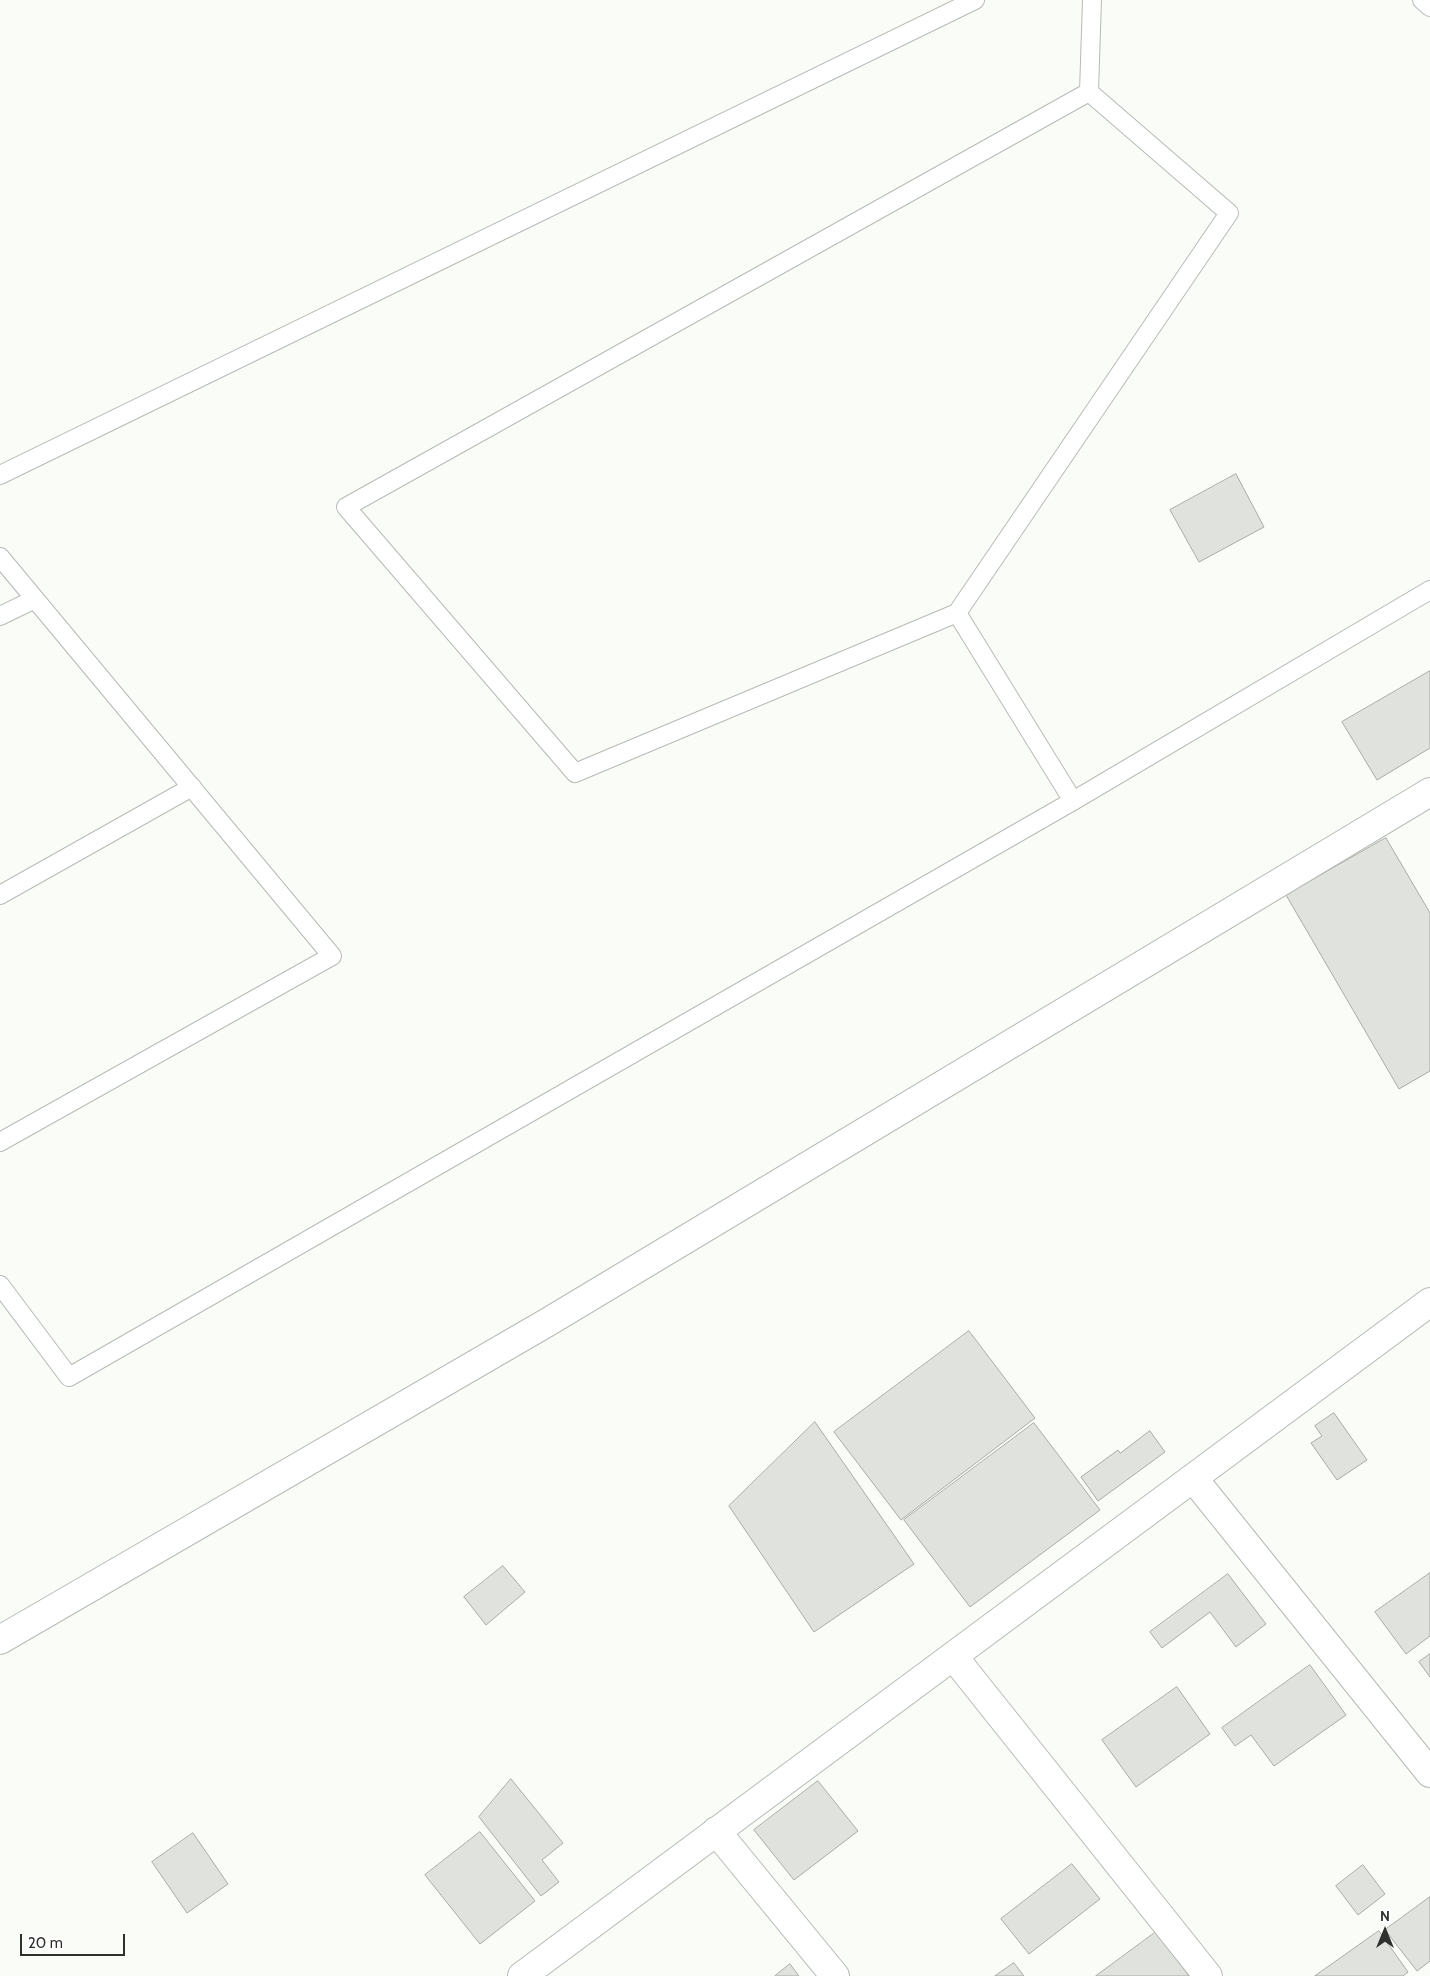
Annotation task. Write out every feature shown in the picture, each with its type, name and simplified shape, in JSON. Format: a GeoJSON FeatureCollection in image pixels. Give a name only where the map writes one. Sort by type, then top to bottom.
{"type":"FeatureCollection","features":[{"type":"Feature","properties":{"kind":"street"},"geometry":{"type":"LineString","coordinates":[[0,1640],[548,1322],[1430,792]]}},
{"type":"Feature","properties":{"kind":"street"},"geometry":{"type":"LineString","coordinates":[[522,1976],[1192,1478],[1426,1312]]}},
{"type":"Feature","properties":{"kind":"street"},"geometry":{"type":"LineString","coordinates":[[1192,1478],[1430,1773]]}},
{"type":"Feature","properties":{"kind":"street"},"geometry":{"type":"LineString","coordinates":[[953,1656],[1208,1976]]}},
{"type":"Feature","properties":{"kind":"street"},"geometry":{"type":"LineString","coordinates":[[716,1831],[835,1976]]}},
{"type":"Feature","properties":{"kind":"lane"},"geometry":{"type":"LineString","coordinates":[[0,475],[974,0]]}},
{"type":"Feature","properties":{"kind":"lane"},"geometry":{"type":"LineString","coordinates":[[1089,92],[1092,0]]}},
{"type":"Feature","properties":{"kind":"lane"},"geometry":{"type":"LineString","coordinates":[[1422,0],[1430,8]]}},
{"type":"Feature","properties":{"kind":"lane"},"geometry":{"type":"LineString","coordinates":[[1089,92],[1229,213],[958,613],[574,773],[346,507],[1089,92]]}},
{"type":"Feature","properties":{"kind":"lane"},"geometry":{"type":"LineString","coordinates":[[0,557],[332,956],[0,1142]]}},
{"type":"Feature","properties":{"kind":"lane"},"geometry":{"type":"LineString","coordinates":[[0,1285],[70,1377],[1073,801],[1430,590]]}},
{"type":"Feature","properties":{"kind":"lane"},"geometry":{"type":"LineString","coordinates":[[0,616],[34,598]]}},
{"type":"Feature","properties":{"kind":"lane"},"geometry":{"type":"LineString","coordinates":[[958,613],[1073,801]]}},
{"type":"Feature","properties":{"kind":"lane"},"geometry":{"type":"LineString","coordinates":[[0,895],[192,787]]}},
{"type":"Feature","properties":{"kind":"building"},"geometry":{"type":"Polygon","coordinates":[[[1236,474],[1264,527],[1199,562],[1170,510],[1236,474]]]}},
{"type":"Feature","properties":{"kind":"building"},"geometry":{"type":"Polygon","coordinates":[[[1430,671],[1430,748],[1377,780],[1342,722],[1430,671]]]}},
{"type":"Feature","properties":{"kind":"building"},"geometry":{"type":"Polygon","coordinates":[[[1386,838],[1430,913],[1430,1071],[1399,1089],[1286,895],[1386,838]]]}},
{"type":"Feature","properties":{"kind":"building"},"geometry":{"type":"Polygon","coordinates":[[[969,1331],[1035,1418],[901,1520],[834,1432],[969,1331]]]}},
{"type":"Feature","properties":{"kind":"building"},"geometry":{"type":"Polygon","coordinates":[[[1334,1413],[1367,1460],[1337,1480],[1311,1443],[1322,1436],[1315,1426],[1334,1413]]]}},
{"type":"Feature","properties":{"kind":"building"},"geometry":{"type":"Polygon","coordinates":[[[815,1422],[914,1564],[814,1632],[729,1506],[815,1422]]]}},
{"type":"Feature","properties":{"kind":"building"},"geometry":{"type":"Polygon","coordinates":[[[1034,1423],[1100,1510],[970,1607],[904,1520],[1034,1423]]]}},
{"type":"Feature","properties":{"kind":"building"},"geometry":{"type":"Polygon","coordinates":[[[1150,1431],[1165,1452],[1098,1501],[1081,1477],[1118,1450],[1120,1453],[1150,1431]]]}},
{"type":"Feature","properties":{"kind":"building"},"geometry":{"type":"Polygon","coordinates":[[[503,1566],[525,1592],[486,1625],[464,1597],[503,1566]]]}},
{"type":"Feature","properties":{"kind":"building"},"geometry":{"type":"Polygon","coordinates":[[[1430,1573],[1430,1636],[1406,1654],[1375,1612],[1430,1573]]]}},
{"type":"Feature","properties":{"kind":"building"},"geometry":{"type":"Polygon","coordinates":[[[1228,1574],[1266,1624],[1236,1647],[1210,1612],[1162,1648],[1150,1632],[1228,1574]]]}},
{"type":"Feature","properties":{"kind":"building"},"geometry":{"type":"Polygon","coordinates":[[[1430,1654],[1430,1677],[1419,1662],[1430,1654]]]}},
{"type":"Feature","properties":{"kind":"building"},"geometry":{"type":"Polygon","coordinates":[[[1310,1665],[1346,1715],[1274,1766],[1251,1735],[1235,1746],[1222,1728],[1310,1665]]]}},
{"type":"Feature","properties":{"kind":"building"},"geometry":{"type":"Polygon","coordinates":[[[1177,1687],[1210,1734],[1136,1787],[1102,1740],[1177,1687]]]}},
{"type":"Feature","properties":{"kind":"building"},"geometry":{"type":"Polygon","coordinates":[[[511,1779],[563,1843],[542,1860],[559,1882],[541,1896],[479,1817],[511,1779]]]}},
{"type":"Feature","properties":{"kind":"building"},"geometry":{"type":"Polygon","coordinates":[[[818,1781],[858,1831],[794,1880],[754,1830],[818,1781]]]}},
{"type":"Feature","properties":{"kind":"building"},"geometry":{"type":"Polygon","coordinates":[[[480,1832],[535,1901],[480,1944],[425,1875],[480,1832]]]}},
{"type":"Feature","properties":{"kind":"building"},"geometry":{"type":"Polygon","coordinates":[[[193,1833],[228,1884],[187,1913],[152,1862],[193,1833]]]}},
{"type":"Feature","properties":{"kind":"building"},"geometry":{"type":"Polygon","coordinates":[[[1072,1864],[1100,1899],[1029,1954],[1001,1919],[1072,1864]]]}},
{"type":"Feature","properties":{"kind":"building"},"geometry":{"type":"Polygon","coordinates":[[[1363,1865],[1385,1894],[1358,1915],[1336,1886],[1363,1865]]]}},
{"type":"Feature","properties":{"kind":"building"},"geometry":{"type":"Polygon","coordinates":[[[1430,1897],[1430,1961],[1417,1971],[1385,1930],[1430,1897]]]}},
{"type":"Feature","properties":{"kind":"building"},"geometry":{"type":"Polygon","coordinates":[[[1379,1931],[1408,1972],[1403,1976],[1315,1976],[1379,1931]]]}},
{"type":"Feature","properties":{"kind":"building"},"geometry":{"type":"Polygon","coordinates":[[[1156,1932],[1189,1976],[1096,1976],[1156,1932]]]}},
{"type":"Feature","properties":{"kind":"building"},"geometry":{"type":"Polygon","coordinates":[[[1014,1963],[1024,1976],[995,1976],[1014,1963]]]}},
{"type":"Feature","properties":{"kind":"building"},"geometry":{"type":"Polygon","coordinates":[[[790,1964],[799,1976],[775,1976],[790,1964]]]}}]}
